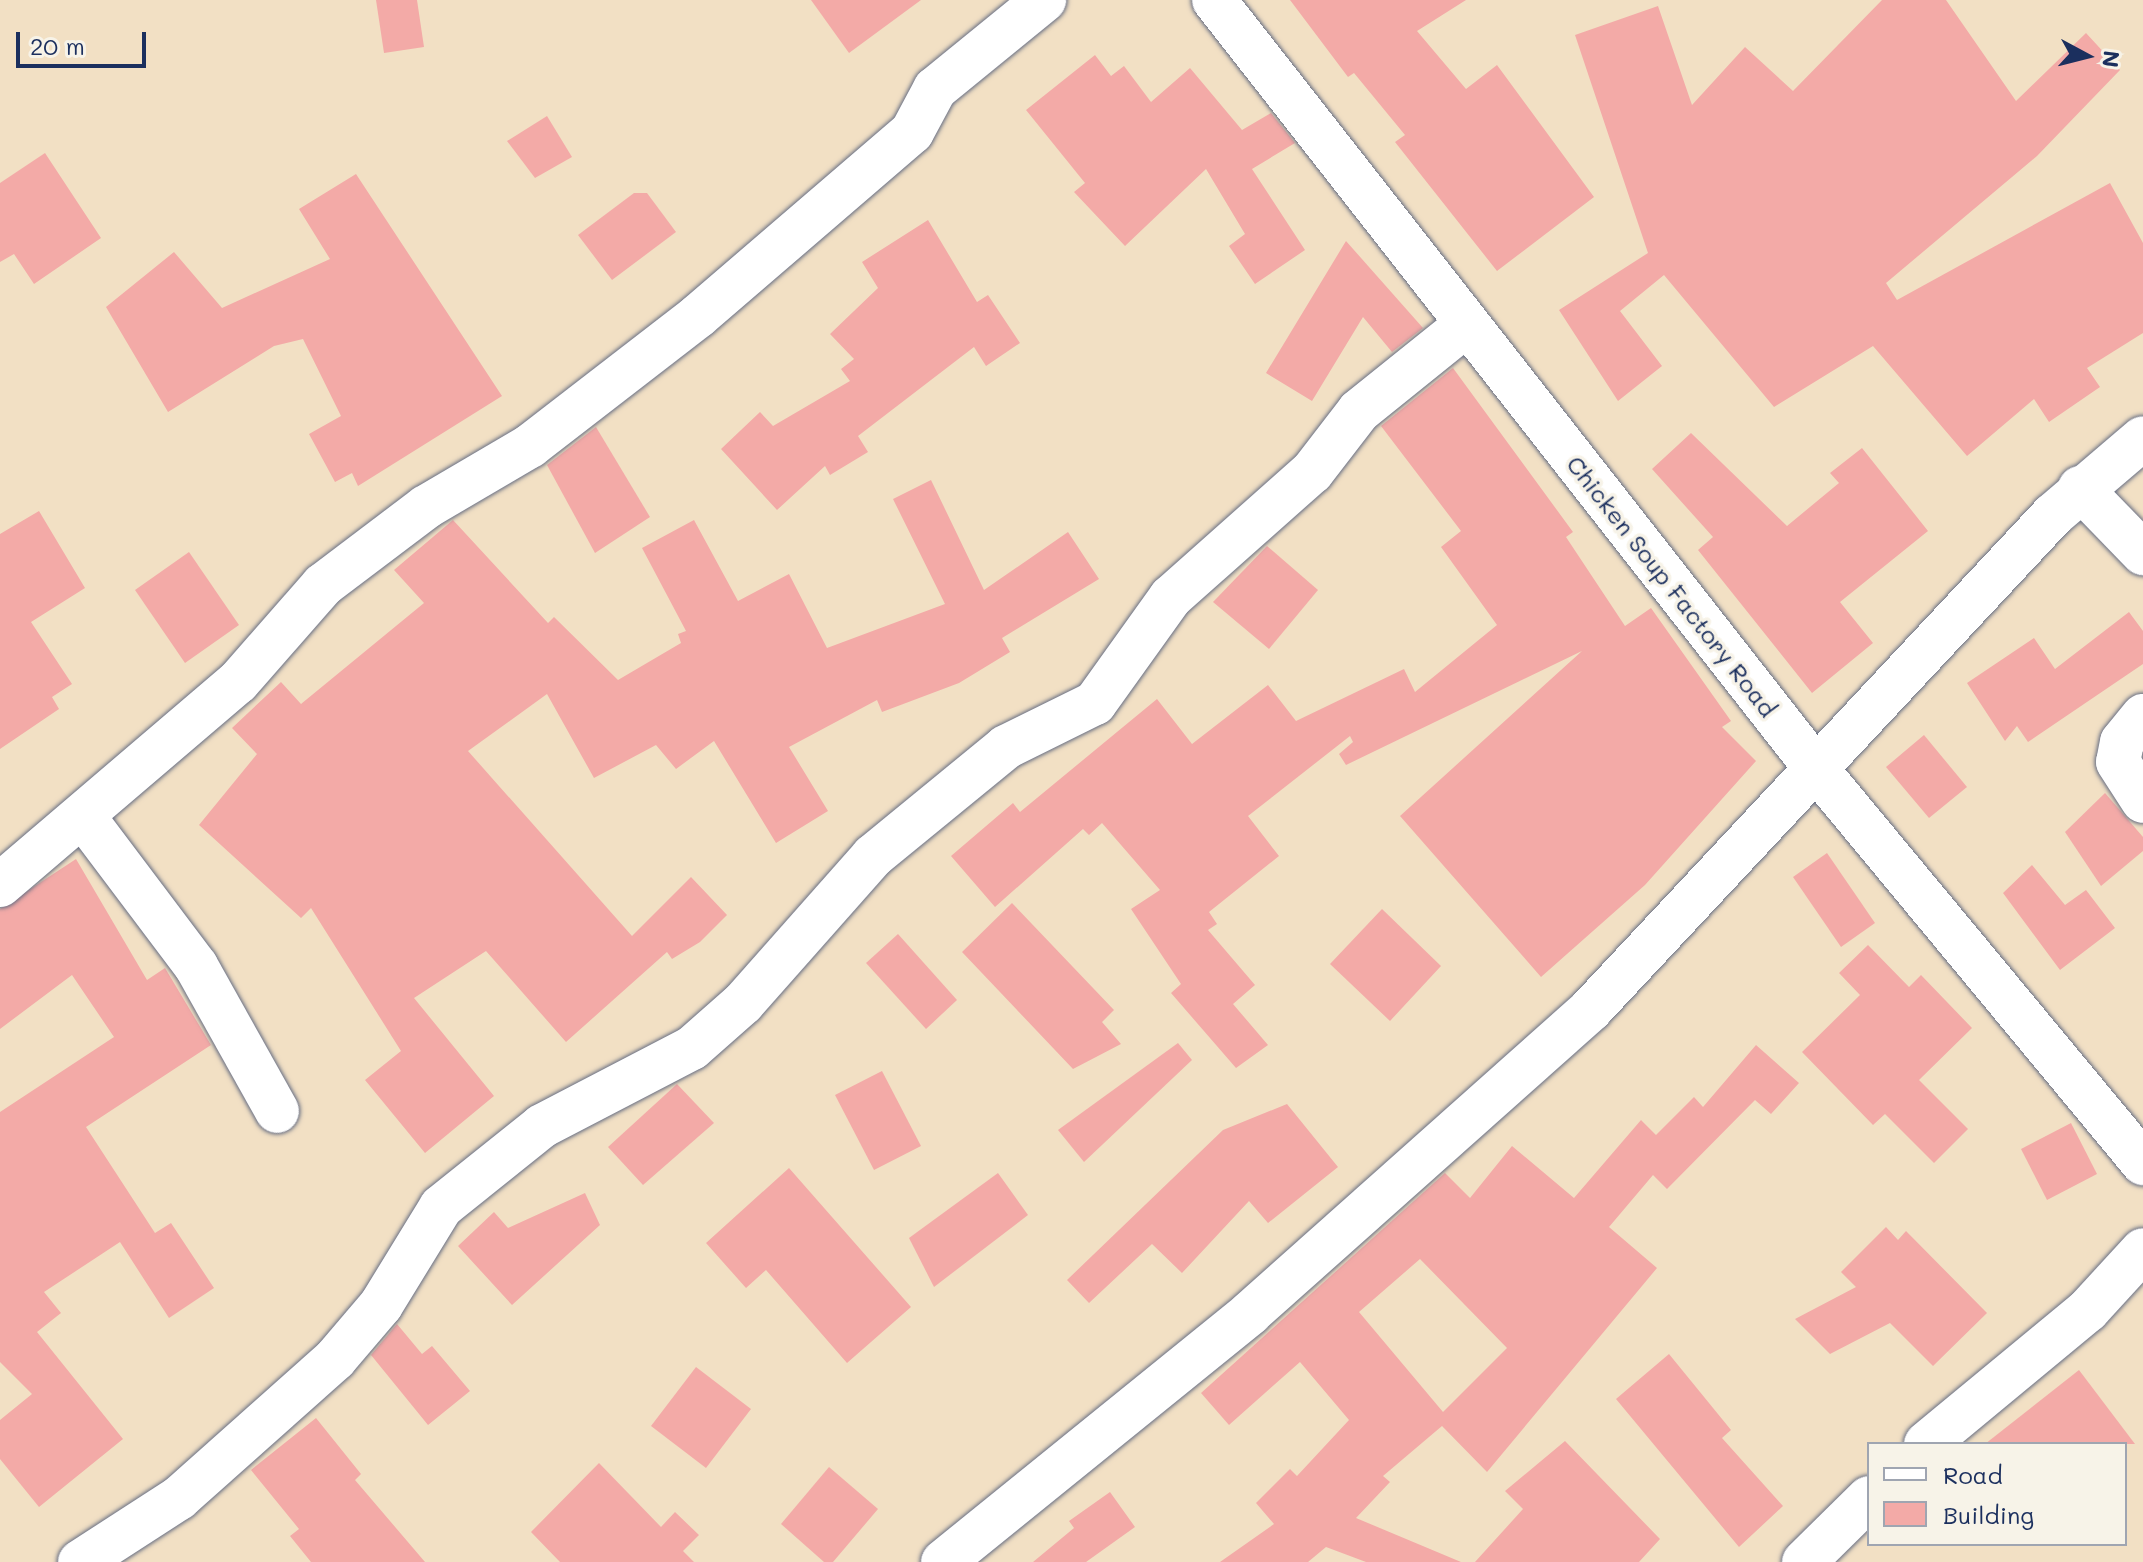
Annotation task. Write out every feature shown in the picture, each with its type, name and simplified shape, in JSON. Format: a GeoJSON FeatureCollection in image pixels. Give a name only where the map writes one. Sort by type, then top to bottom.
{"type":"FeatureCollection","features":[{"type":"Feature","properties":{"kind":"street"},"geometry":{"type":"LineString","coordinates":[[0,885],[238,682],[323,585],[426,507],[530,446],[698,316],[912,132],[935,89],[1044,0]]}},
{"type":"Feature","properties":{"kind":"street","name":"Chicken Soup Factory Road"},"geometry":{"type":"LineString","coordinates":[[1214,0],[1814,766],[2143,1163]]}},
{"type":"Feature","properties":{"kind":"street"},"geometry":{"type":"LineString","coordinates":[[80,1562],[179,1498],[335,1359],[381,1305],[441,1207],[542,1126],[692,1048],[743,1003],[873,856],[1006,747],[1095,703],[1171,597],[1312,472],[1359,411],[1466,325]]}},
{"type":"Feature","properties":{"kind":"street"},"geometry":{"type":"LineString","coordinates":[[943,1562],[1329,1245],[1504,1080],[1591,1009],[1814,766],[2080,488],[2143,438]]}},
{"type":"Feature","properties":{"kind":"street"},"geometry":{"type":"LineString","coordinates":[[2080,488],[2143,553]]}},
{"type":"Feature","properties":{"kind":"street"},"geometry":{"type":"LineString","coordinates":[[2143,716],[2122,742],[2118,762],[2143,801]]}},
{"type":"Feature","properties":{"kind":"street"},"geometry":{"type":"LineString","coordinates":[[83,816],[196,966],[277,1111]]}},
{"type":"Feature","properties":{"kind":"street"},"geometry":{"type":"LineString","coordinates":[[1928,1442],[2088,1310],[2143,1250]]}},
{"type":"Feature","properties":{"kind":"street"},"geometry":{"type":"LineString","coordinates":[[1804,1562],[1867,1500]]}},
{"type":"Feature","properties":{"kind":"building"},"geometry":{"type":"Polygon","coordinates":[[[376,0],[417,0],[424,47],[384,53],[376,0]]]}},
{"type":"Feature","properties":{"kind":"building"},"geometry":{"type":"Polygon","coordinates":[[[811,0],[921,0],[849,53],[811,0]]]}},
{"type":"Feature","properties":{"kind":"building"},"geometry":{"type":"Polygon","coordinates":[[[1290,0],[1466,0],[1417,31],[1466,89],[1497,65],[1594,197],[1497,271],[1395,142],[1405,135],[1354,73],[1348,77],[1290,0]]]}},
{"type":"Feature","properties":{"kind":"building"},"geometry":{"type":"Polygon","coordinates":[[[1882,0],[1946,0],[2016,101],[2086,33],[2120,70],[2037,156],[1886,283],[1897,300],[2110,183],[2143,243],[2143,333],[2087,368],[2100,387],[2049,422],[2034,399],[1967,456],[1873,346],[1774,407],[1664,275],[1620,311],[1662,366],[1618,401],[1559,310],[1648,253],[1575,35],[1658,6],[1692,105],[1745,47],[1793,91],[1882,0]]]}},
{"type":"Feature","properties":{"kind":"building"},"geometry":{"type":"Polygon","coordinates":[[[1095,55],[1111,76],[1124,66],[1151,102],[1190,68],[1242,130],[1271,113],[1295,143],[1252,169],[1305,250],[1255,284],[1229,246],[1245,234],[1206,169],[1125,246],[1074,192],[1085,183],[1026,110],[1095,55]]]}},
{"type":"Feature","properties":{"kind":"building"},"geometry":{"type":"Polygon","coordinates":[[[547,116],[572,157],[535,178],[507,141],[547,116]]]}},
{"type":"Feature","properties":{"kind":"building"},"geometry":{"type":"Polygon","coordinates":[[[45,153],[101,238],[34,284],[14,254],[0,262],[0,183],[45,153]]]}},
{"type":"Feature","properties":{"kind":"building"},"geometry":{"type":"Polygon","coordinates":[[[356,174],[502,396],[358,486],[352,473],[335,482],[309,434],[341,416],[303,339],[274,346],[168,412],[106,307],[174,252],[222,308],[330,259],[299,209],[356,174]]]}},
{"type":"Feature","properties":{"kind":"building"},"geometry":{"type":"Polygon","coordinates":[[[634,193],[647,193],[676,232],[612,280],[578,235],[634,193]]]}},
{"type":"Feature","properties":{"kind":"building"},"geometry":{"type":"Polygon","coordinates":[[[928,220],[977,302],[988,295],[1020,343],[986,366],[974,347],[858,436],[868,452],[830,475],[825,466],[777,510],[721,449],[760,412],[773,426],[850,381],[841,369],[854,359],[830,334],[878,288],[862,262],[928,220]]]}},
{"type":"Feature","properties":{"kind":"building"},"geometry":{"type":"Polygon","coordinates":[[[1346,241],[1423,328],[1392,352],[1363,317],[1312,401],[1266,373],[1346,241]]]}},
{"type":"Feature","properties":{"kind":"building"},"geometry":{"type":"Polygon","coordinates":[[[1453,368],[1573,532],[1566,537],[1625,626],[1651,608],[1731,721],[1722,727],[1756,761],[1645,885],[1541,977],[1400,816],[1582,651],[1346,765],[1339,754],[1353,742],[1350,736],[1248,816],[1279,856],[1209,912],[1217,924],[1208,930],[1255,985],[1233,1004],[1268,1045],[1236,1068],[1171,993],[1181,984],[1131,909],[1160,890],[1102,823],[1089,835],[1083,829],[995,907],[951,856],[1013,803],[1020,812],[1157,699],[1192,744],[1268,685],[1296,721],[1404,669],[1415,692],[1497,625],[1441,547],[1461,531],[1381,426],[1453,368]]]}},
{"type":"Feature","properties":{"kind":"building"},"geometry":{"type":"Polygon","coordinates":[[[596,427],[650,517],[595,553],[547,465],[596,427]]]}},
{"type":"Feature","properties":{"kind":"building"},"geometry":{"type":"Polygon","coordinates":[[[1691,433],[1787,526],[1839,483],[1830,473],[1862,448],[1928,531],[1840,602],[1873,643],[1812,693],[1698,550],[1713,537],[1652,469],[1691,433]]]}},
{"type":"Feature","properties":{"kind":"building"},"geometry":{"type":"Polygon","coordinates":[[[931,480],[984,590],[1068,532],[1099,579],[1002,638],[1010,652],[959,683],[882,712],[877,700],[789,747],[828,811],[776,843],[714,741],[676,769],[656,745],[594,778],[547,694],[468,751],[632,936],[691,877],[727,915],[700,942],[672,959],[667,952],[566,1042],[486,951],[414,998],[494,1096],[425,1153],[365,1080],[401,1051],[311,908],[301,918],[199,825],[257,754],[232,728],[281,682],[301,704],[424,603],[394,570],[453,520],[548,623],[554,617],[618,680],[681,643],[678,634],[686,631],[642,548],[694,520],[738,601],[789,574],[827,648],[945,604],[893,499],[931,480]]]}},
{"type":"Feature","properties":{"kind":"building"},"geometry":{"type":"Polygon","coordinates":[[[39,511],[85,588],[31,622],[72,684],[52,697],[59,709],[0,749],[0,534],[39,511]]]}},
{"type":"Feature","properties":{"kind":"building"},"geometry":{"type":"Polygon","coordinates":[[[1267,546],[1318,590],[1269,649],[1213,602],[1267,546]]]}},
{"type":"Feature","properties":{"kind":"building"},"geometry":{"type":"Polygon","coordinates":[[[189,552],[239,625],[185,663],[135,590],[189,552]]]}},
{"type":"Feature","properties":{"kind":"building"},"geometry":{"type":"Polygon","coordinates":[[[2129,612],[2143,631],[2143,664],[2028,742],[2017,726],[2005,741],[1967,683],[2034,638],[2055,669],[2129,612]]]}},
{"type":"Feature","properties":{"kind":"building"},"geometry":{"type":"Polygon","coordinates":[[[1924,735],[1967,787],[1929,818],[1886,767],[1924,735]]]}},
{"type":"Feature","properties":{"kind":"building"},"geometry":{"type":"Polygon","coordinates":[[[2105,793],[2143,837],[2143,851],[2101,886],[2065,832],[2105,793]]]}},
{"type":"Feature","properties":{"kind":"building"},"geometry":{"type":"Polygon","coordinates":[[[1827,853],[1875,923],[1841,947],[1793,877],[1827,853]]]}},
{"type":"Feature","properties":{"kind":"building"},"geometry":{"type":"Polygon","coordinates":[[[76,859],[147,980],[165,968],[211,1045],[86,1127],[155,1233],[171,1223],[214,1288],[169,1318],[120,1242],[44,1292],[61,1313],[37,1332],[123,1439],[39,1507],[0,1459],[0,1420],[32,1394],[0,1362],[0,1112],[114,1037],[72,975],[0,1029],[0,909],[76,859]]]}},
{"type":"Feature","properties":{"kind":"building"},"geometry":{"type":"Polygon","coordinates":[[[2032,865],[2065,905],[2086,890],[2115,928],[2060,970],[2003,893],[2032,865]]]}},
{"type":"Feature","properties":{"kind":"building"},"geometry":{"type":"Polygon","coordinates":[[[1012,903],[1114,1010],[1102,1022],[1121,1044],[1073,1069],[962,952],[1012,903]]]}},
{"type":"Feature","properties":{"kind":"building"},"geometry":{"type":"Polygon","coordinates":[[[1382,909],[1441,966],[1390,1021],[1330,964],[1382,909]]]}},
{"type":"Feature","properties":{"kind":"building"},"geometry":{"type":"Polygon","coordinates":[[[898,934],[957,1000],[926,1029],[866,963],[898,934]]]}},
{"type":"Feature","properties":{"kind":"building"},"geometry":{"type":"Polygon","coordinates":[[[1868,945],[1909,987],[1921,975],[1972,1028],[1919,1080],[1968,1129],[1934,1163],[1885,1114],[1873,1125],[1802,1052],[1860,995],[1839,973],[1868,945]]]}},
{"type":"Feature","properties":{"kind":"building"},"geometry":{"type":"Polygon","coordinates":[[[1178,1043],[1192,1060],[1084,1162],[1058,1130],[1178,1043]]]}},
{"type":"Feature","properties":{"kind":"building"},"geometry":{"type":"Polygon","coordinates":[[[1756,1045],[1799,1083],[1771,1114],[1755,1100],[1667,1189],[1653,1175],[1609,1227],[1657,1268],[1487,1472],[1442,1426],[1383,1476],[1390,1482],[1356,1518],[1461,1562],[1366,1562],[1326,1547],[1308,1562],[1220,1562],[1274,1524],[1256,1503],[1290,1469],[1297,1476],[1349,1420],[1300,1362],[1229,1425],[1201,1393],[1445,1173],[1470,1198],[1512,1146],[1574,1198],[1641,1120],[1656,1135],[1694,1097],[1703,1107],[1756,1045]],[[1420,1259],[1359,1312],[1443,1412],[1507,1348],[1420,1259]]]}},
{"type":"Feature","properties":{"kind":"building"},"geometry":{"type":"Polygon","coordinates":[[[882,1071],[921,1146],[874,1170],[835,1095],[882,1071]]]}},
{"type":"Feature","properties":{"kind":"building"},"geometry":{"type":"Polygon","coordinates":[[[677,1084],[714,1123],[643,1185],[608,1147],[677,1084]]]}},
{"type":"Feature","properties":{"kind":"building"},"geometry":{"type":"Polygon","coordinates":[[[1287,1104],[1338,1167],[1268,1223],[1249,1201],[1182,1273],[1152,1244],[1089,1303],[1067,1280],[1223,1130],[1287,1104]]]}},
{"type":"Feature","properties":{"kind":"building"},"geometry":{"type":"Polygon","coordinates":[[[2071,1123],[2097,1174],[2047,1200],[2021,1149],[2071,1123]]]}},
{"type":"Feature","properties":{"kind":"building"},"geometry":{"type":"Polygon","coordinates":[[[789,1168],[911,1307],[847,1363],[766,1270],[746,1288],[706,1243],[789,1168]]]}},
{"type":"Feature","properties":{"kind":"building"},"geometry":{"type":"Polygon","coordinates":[[[998,1173],[1028,1215],[934,1287],[909,1238],[998,1173]]]}},
{"type":"Feature","properties":{"kind":"building"},"geometry":{"type":"Polygon","coordinates":[[[585,1193],[600,1225],[512,1305],[458,1246],[494,1212],[508,1228],[585,1193]]]}},
{"type":"Feature","properties":{"kind":"building"},"geometry":{"type":"Polygon","coordinates":[[[1886,1227],[1898,1240],[1906,1231],[1987,1313],[1933,1366],[1890,1323],[1830,1354],[1795,1319],[1856,1287],[1841,1272],[1886,1227]]]}},
{"type":"Feature","properties":{"kind":"building"},"geometry":{"type":"Polygon","coordinates":[[[397,1324],[422,1354],[432,1346],[470,1391],[428,1425],[371,1355],[397,1324]]]}},
{"type":"Feature","properties":{"kind":"building"},"geometry":{"type":"Polygon","coordinates":[[[1669,1354],[1731,1430],[1722,1438],[1783,1506],[1739,1547],[1616,1399],[1669,1354]]]}},
{"type":"Feature","properties":{"kind":"building"},"geometry":{"type":"Polygon","coordinates":[[[696,1367],[751,1409],[706,1468],[651,1426],[696,1367]]]}},
{"type":"Feature","properties":{"kind":"building"},"geometry":{"type":"Polygon","coordinates":[[[2079,1370],[2135,1444],[2127,1442],[1988,1442],[2079,1370]]]}},
{"type":"Feature","properties":{"kind":"building"},"geometry":{"type":"Polygon","coordinates":[[[316,1418],[361,1474],[355,1480],[425,1562],[311,1562],[290,1536],[299,1529],[251,1470],[316,1418]]]}},
{"type":"Feature","properties":{"kind":"building"},"geometry":{"type":"Polygon","coordinates":[[[1565,1441],[1660,1539],[1639,1562],[1475,1562],[1523,1509],[1505,1491],[1565,1441]]]}},
{"type":"Feature","properties":{"kind":"building"},"geometry":{"type":"Polygon","coordinates":[[[599,1463],[661,1527],[675,1512],[699,1535],[683,1551],[694,1562],[560,1562],[531,1532],[599,1463]]]}},
{"type":"Feature","properties":{"kind":"building"},"geometry":{"type":"Polygon","coordinates":[[[829,1467],[878,1509],[833,1562],[824,1562],[781,1524],[829,1467]]]}},
{"type":"Feature","properties":{"kind":"building"},"geometry":{"type":"Polygon","coordinates":[[[1110,1492],[1135,1527],[1086,1562],[1033,1562],[1074,1528],[1069,1521],[1110,1492]]]}}]}
